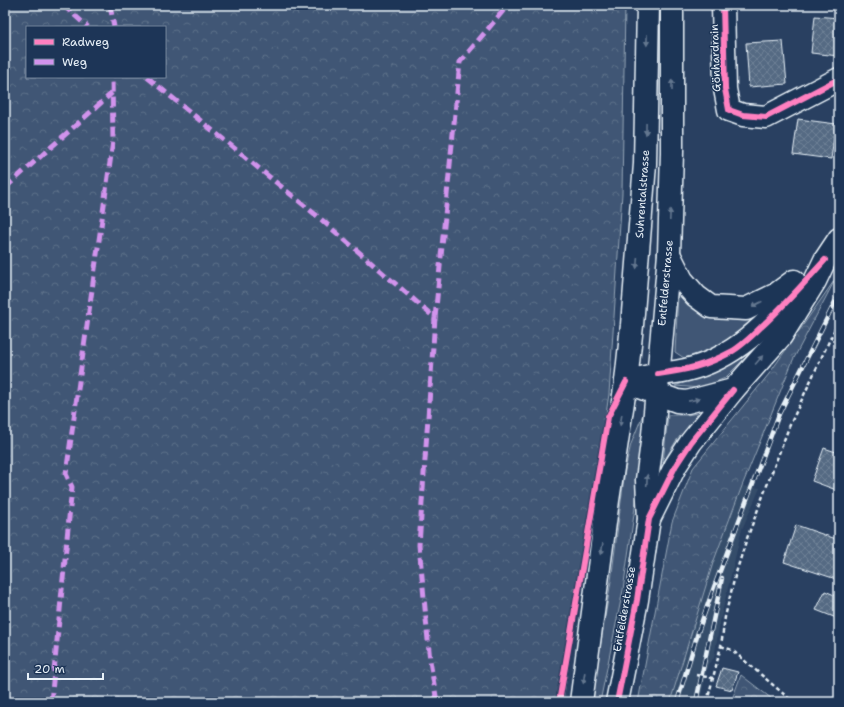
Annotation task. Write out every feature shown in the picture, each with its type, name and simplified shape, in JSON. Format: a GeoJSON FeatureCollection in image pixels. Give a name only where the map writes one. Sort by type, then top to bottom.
{"type":"FeatureCollection","features":[{"type":"Feature","properties":{"kind":"main road","name":"Suhrentalstrasse"},"geometry":{"type":"LineString","coordinates":[[626,382],[645,164],[648,5]]}},
{"type":"Feature","properties":{"kind":"main road","name":"Entfelderstrasse"},"geometry":{"type":"LineString","coordinates":[[617,702],[637,600],[649,519],[647,480],[653,435],[669,254],[672,152],[672,5]]}},
{"type":"Feature","properties":{"kind":"main road","name":"Gönhardrain"},"geometry":{"type":"LineString","coordinates":[[723,5],[725,89],[729,110],[743,115],[766,117],[839,79]]}},
{"type":"Feature","properties":{"kind":"main road"},"geometry":{"type":"LineString","coordinates":[[649,519],[676,465],[690,442],[733,390],[781,336],[815,281],[825,260],[839,239]]}},
{"type":"Feature","properties":{"kind":"main road"},"geometry":{"type":"LineString","coordinates":[[669,254],[682,280],[701,300],[711,307],[746,309],[775,295],[825,260]]}},
{"type":"Feature","properties":{"kind":"main road"},"geometry":{"type":"LineString","coordinates":[[581,702],[607,508],[626,382],[657,384],[686,370],[700,366],[732,352],[751,337],[780,310],[825,260]]}},
{"type":"Feature","properties":{"kind":"main road"},"geometry":{"type":"LineString","coordinates":[[657,384],[677,401],[687,402],[733,390]]}},
{"type":"Feature","properties":{"kind":"path"},"geometry":{"type":"LineString","coordinates":[[707,702],[721,646],[725,617],[735,576],[756,512],[789,427],[839,320]]}},
{"type":"Feature","properties":{"kind":"path"},"geometry":{"type":"LineString","coordinates":[[721,646],[732,650],[793,702]]}},
{"type":"Feature","properties":{"kind":"path"},"geometry":{"type":"LineString","coordinates":[[696,675],[713,678]]}},
{"type":"Feature","properties":{"kind":"shaded area"},"geometry":{"type":"Polygon","coordinates":[[[742,486],[760,488],[742,529],[720,621],[714,658],[708,664],[700,702],[670,702],[713,563],[742,486]]]}},
{"type":"Feature","properties":{"kind":"green space"},"geometry":{"type":"Polygon","coordinates":[[[5,5],[625,5],[622,193],[609,394],[563,702],[5,702],[5,5]]]}},
{"type":"Feature","properties":{"kind":"green space"},"geometry":{"type":"Polygon","coordinates":[[[836,278],[793,360],[742,486],[713,563],[670,702],[638,702],[672,522],[693,468],[769,374],[836,278]]]}},
{"type":"Feature","properties":{"kind":"green space"},"geometry":{"type":"Polygon","coordinates":[[[678,295],[700,313],[714,318],[727,319],[755,317],[722,346],[684,358],[675,352],[678,295]]]}},
{"type":"Feature","properties":{"kind":"green space"},"geometry":{"type":"Polygon","coordinates":[[[749,354],[725,378],[701,388],[675,386],[729,365],[749,354]]]}},
{"type":"Feature","properties":{"kind":"green space"},"geometry":{"type":"Polygon","coordinates":[[[650,404],[623,590],[600,702],[591,702],[611,581],[625,470],[631,444],[643,414],[650,404]]]}},
{"type":"Feature","properties":{"kind":"green space"},"geometry":{"type":"Polygon","coordinates":[[[698,413],[696,418],[676,441],[663,463],[668,415],[687,415],[698,413]]]}},
{"type":"Feature","properties":{"kind":"green space"},"geometry":{"type":"Polygon","coordinates":[[[741,675],[776,702],[731,702],[741,675]]]}},
{"type":"Feature","properties":{"kind":"building"},"geometry":{"type":"Polygon","coordinates":[[[815,16],[839,18],[839,56],[811,53],[815,16]]]}},
{"type":"Feature","properties":{"kind":"building"},"geometry":{"type":"Polygon","coordinates":[[[783,41],[787,84],[749,87],[746,43],[783,41]]]}},
{"type":"Feature","properties":{"kind":"building"},"geometry":{"type":"Polygon","coordinates":[[[798,119],[836,124],[831,159],[793,154],[798,119]]]}},
{"type":"Feature","properties":{"kind":"building"},"geometry":{"type":"Polygon","coordinates":[[[824,448],[839,453],[839,491],[812,481],[824,448]]]}},
{"type":"Feature","properties":{"kind":"building"},"geometry":{"type":"Polygon","coordinates":[[[796,525],[839,540],[839,580],[784,562],[796,525]]]}},
{"type":"Feature","properties":{"kind":"building"},"geometry":{"type":"Polygon","coordinates":[[[825,591],[839,597],[839,619],[816,610],[825,591]]]}},
{"type":"Feature","properties":{"kind":"building"},"geometry":{"type":"Polygon","coordinates":[[[722,668],[738,672],[732,690],[716,686],[722,668]]]}},
{"type":"Feature","properties":{"kind":"railway"},"geometry":{"type":"LineString","coordinates":[[677,702],[699,629],[779,414],[839,294]]}},
{"type":"Feature","properties":{"kind":"railway"},"geometry":{"type":"LineString","coordinates":[[696,702],[722,578]]}},
{"type":"Feature","properties":{"kind":"marked path"},"geometry":{"type":"LineString","coordinates":[[63,5],[87,26]]}},
{"type":"Feature","properties":{"kind":"marked path"},"geometry":{"type":"LineString","coordinates":[[110,5],[114,26]]}},
{"type":"Feature","properties":{"kind":"marked path"},"geometry":{"type":"LineString","coordinates":[[435,318],[460,62],[508,5]]}},
{"type":"Feature","properties":{"kind":"marked path"},"geometry":{"type":"LineString","coordinates":[[51,702],[72,487],[66,474],[113,141],[112,78]]}},
{"type":"Feature","properties":{"kind":"marked path"},"geometry":{"type":"LineString","coordinates":[[148,78],[316,215],[435,318],[419,545],[430,661],[437,702]]}},
{"type":"Feature","properties":{"kind":"marked path"},"geometry":{"type":"LineString","coordinates":[[5,188],[112,93]]}},
{"type":"Feature","properties":{"kind":"cycle path"},"geometry":{"type":"LineString","coordinates":[[723,5],[725,89],[729,110],[743,115],[766,117],[839,79]]}},
{"type":"Feature","properties":{"kind":"cycle path"},"geometry":{"type":"LineString","coordinates":[[658,374],[687,369],[704,364],[735,350],[778,311],[825,260]]}},
{"type":"Feature","properties":{"kind":"cycle path"},"geometry":{"type":"LineString","coordinates":[[559,702],[608,417],[626,382]]}},
{"type":"Feature","properties":{"kind":"cycle path"},"geometry":{"type":"LineString","coordinates":[[617,702],[637,600],[649,519],[676,465],[691,442],[733,390]]}}]}
